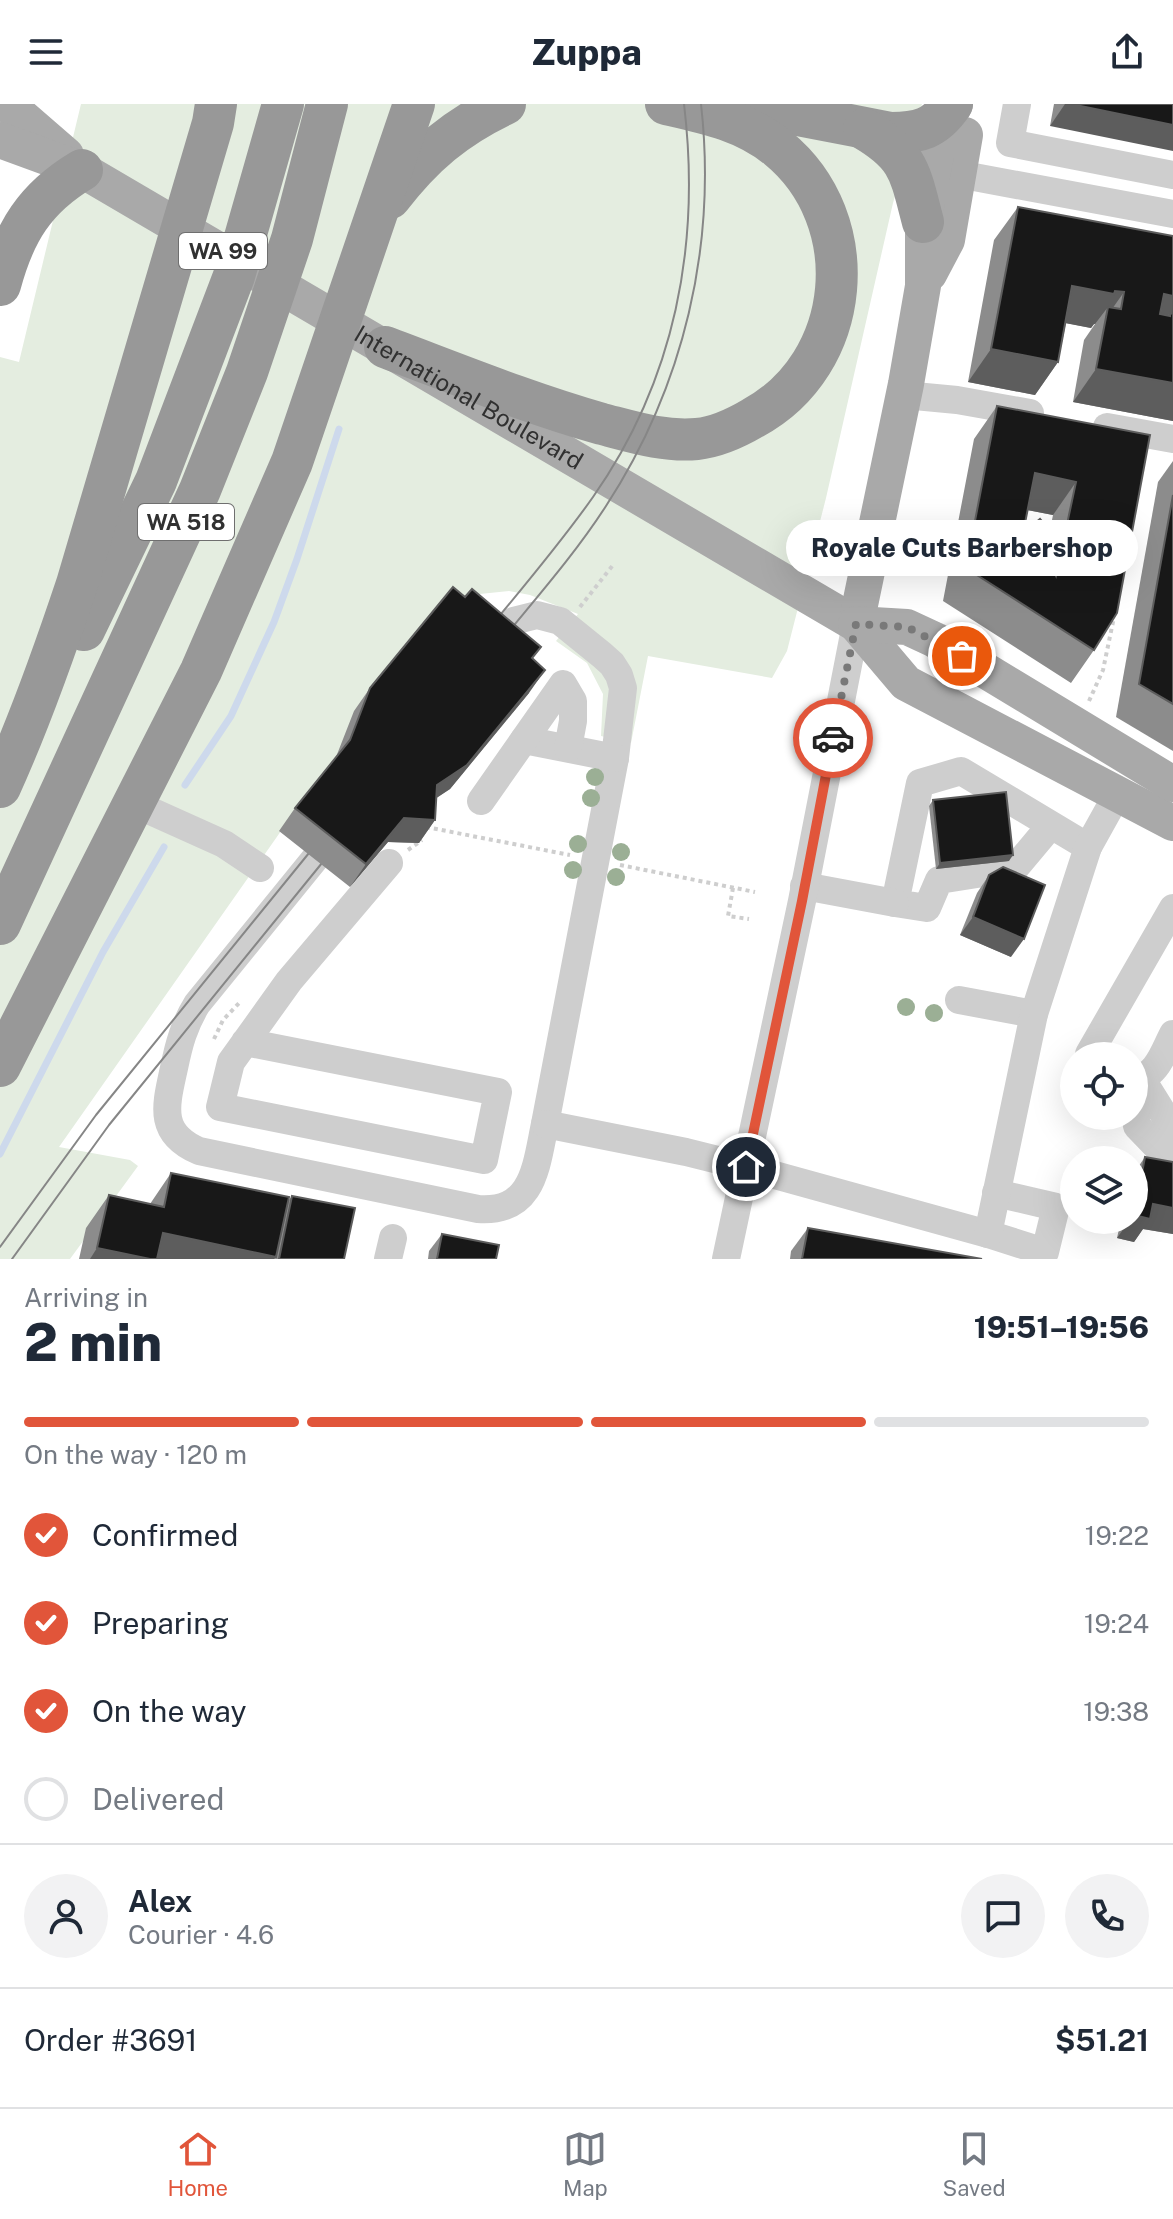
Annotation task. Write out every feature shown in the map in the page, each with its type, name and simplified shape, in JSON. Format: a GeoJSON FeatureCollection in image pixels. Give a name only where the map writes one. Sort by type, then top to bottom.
{"type":"FeatureCollection","features":[{"type":"Feature","properties":{"kind":"highway"},"geometry":{"type":"LineString","coordinates":[[8,770],[77,584],[213,123],[216,104]]}},
{"type":"Feature","properties":{"kind":"highway","name":"WA 518"},"geometry":{"type":"LineString","coordinates":[[8,770],[69,662],[156,481],[234,276],[283,104]]}},
{"type":"Feature","properties":{"kind":"highway","name":"WA 518"},"geometry":{"type":"LineString","coordinates":[[0,924],[200,490],[247,372],[292,239],[327,104]]}},
{"type":"Feature","properties":{"kind":"highway"},"geometry":{"type":"LineString","coordinates":[[0,1066],[201,671],[292,462],[414,104]]}},
{"type":"Feature","properties":{"kind":"highway"},"geometry":{"type":"LineString","coordinates":[[374,218],[410,171],[440,143],[476,118],[505,104]]}},
{"type":"Feature","properties":{"kind":"highway"},"geometry":{"type":"LineString","coordinates":[[385,347],[560,412],[655,438],[698,439],[733,429],[770,409],[804,375],[828,332],[838,292],[837,256],[826,213],[806,177],[779,149],[759,134],[710,114],[666,104]]}},
{"type":"Feature","properties":{"kind":"highway"},"geometry":{"type":"LineString","coordinates":[[741,104],[891,133],[911,133],[929,128],[953,104]]}},
{"type":"Feature","properties":{"kind":"highway"},"geometry":{"type":"LineString","coordinates":[[864,129],[886,142],[907,167],[923,222]]}},
{"type":"Feature","properties":{"kind":"highway"},"geometry":{"type":"LineString","coordinates":[[3,260],[44,197],[82,170]]}},
{"type":"Feature","properties":{"kind":"main road","name":"International Boulevard"},"geometry":{"type":"LineString","coordinates":[[7,104],[82,170]]}},
{"type":"Feature","properties":{"kind":"main road"},"geometry":{"type":"LineString","coordinates":[[856,624],[904,395],[923,286],[923,222],[941,130],[953,104]]}},
{"type":"Feature","properties":{"kind":"main road"},"geometry":{"type":"LineString","coordinates":[[923,286],[947,240],[966,131],[962,104]]}},
{"type":"Feature","properties":{"kind":"main road","name":"International Boulevard"},"geometry":{"type":"LineString","coordinates":[[0,140],[82,170],[856,624],[906,683],[1173,823]]}},
{"type":"Feature","properties":{"kind":"main road","name":"International Boulevard"},"geometry":{"type":"LineString","coordinates":[[856,624],[907,627],[935,640],[1173,784]]}},
{"type":"Feature","properties":{"kind":"street"},"geometry":{"type":"LineString","coordinates":[[1017,104],[1010,143],[1173,175]]}},
{"type":"Feature","properties":{"kind":"street"},"geometry":{"type":"LineString","coordinates":[[958,174],[1173,214]]}},
{"type":"Feature","properties":{"kind":"street"},"geometry":{"type":"LineString","coordinates":[[904,395],[957,400],[1173,439]]}},
{"type":"Feature","properties":{"kind":"street"},"geometry":{"type":"LineString","coordinates":[[525,617],[549,617],[560,621],[612,664],[623,688],[615,758],[545,1124],[534,1174],[527,1191],[519,1198],[500,1208],[478,1209],[199,1151],[180,1140],[172,1131],[166,1109],[167,1098],[180,1039],[197,1004],[503,628],[525,617]]}},
{"type":"Feature","properties":{"kind":"street"},"geometry":{"type":"LineString","coordinates":[[726,1259],[856,624]]}},
{"type":"Feature","properties":{"kind":"street"},"geometry":{"type":"LineString","coordinates":[[481,801],[563,684],[573,701],[568,748]]}},
{"type":"Feature","properties":{"kind":"street"},"geometry":{"type":"LineString","coordinates":[[524,740],[615,758]]}},
{"type":"Feature","properties":{"kind":"street"},"geometry":{"type":"LineString","coordinates":[[895,903],[920,783],[961,771],[1088,847]]}},
{"type":"Feature","properties":{"kind":"street"},"geometry":{"type":"LineString","coordinates":[[988,1234],[1034,1014],[1088,847],[1118,793]]}},
{"type":"Feature","properties":{"kind":"street"},"geometry":{"type":"LineString","coordinates":[[135,804],[224,844],[260,868]]}},
{"type":"Feature","properties":{"kind":"street"},"geometry":{"type":"LineString","coordinates":[[804,886],[927,908],[939,880],[1015,868],[1051,825]]}},
{"type":"Feature","properties":{"kind":"street"},"geometry":{"type":"LineString","coordinates":[[245,1042],[498,1092],[484,1160],[220,1107],[231,1062],[245,1042],[289,981],[389,863]]}},
{"type":"Feature","properties":{"kind":"street"},"geometry":{"type":"LineString","coordinates":[[1096,1042],[1171,917]]}},
{"type":"Feature","properties":{"kind":"street"},"geometry":{"type":"LineString","coordinates":[[959,1000],[1034,1014]]}},
{"type":"Feature","properties":{"kind":"street"},"geometry":{"type":"LineString","coordinates":[[1148,1076],[1173,1034]]}},
{"type":"Feature","properties":{"kind":"street"},"geometry":{"type":"LineString","coordinates":[[1148,1100],[1171,1127]]}},
{"type":"Feature","properties":{"kind":"street"},"geometry":{"type":"LineString","coordinates":[[545,1124],[746,1167],[1045,1252],[1056,1207],[996,1193]]}},
{"type":"Feature","properties":{"kind":"street"},"geometry":{"type":"LineString","coordinates":[[1141,1130],[1162,1152],[1173,1157]]}},
{"type":"Feature","properties":{"kind":"path"},"geometry":{"type":"LineString","coordinates":[[574,614],[613,565]]}},
{"type":"Feature","properties":{"kind":"path"},"geometry":{"type":"LineString","coordinates":[[1087,707],[1103,670],[1114,617]]}},
{"type":"Feature","properties":{"kind":"path"},"geometry":{"type":"LineString","coordinates":[[423,826],[580,857]]}},
{"type":"Feature","properties":{"kind":"path"},"geometry":{"type":"LineString","coordinates":[[411,839],[422,840]]}},
{"type":"Feature","properties":{"kind":"path"},"geometry":{"type":"LineString","coordinates":[[614,864],[755,892]]}},
{"type":"Feature","properties":{"kind":"path"},"geometry":{"type":"LineString","coordinates":[[733,888],[728,916],[749,919]]}},
{"type":"Feature","properties":{"kind":"shaded area"},"geometry":{"type":"Polygon","coordinates":[[[81,104],[922,104],[893,203],[826,498],[787,651],[772,678],[648,656],[631,743],[601,736],[603,694],[587,663],[556,641],[578,614],[530,595],[509,591],[470,595],[281,831],[59,1147],[130,1160],[138,1166],[70,1259],[0,1259],[0,357],[19,362],[81,104]]]}},
{"type":"Feature","properties":{"kind":"building"},"geometry":{"type":"Polygon","coordinates":[[[1071,104],[1173,104],[1173,125],[1071,104]]]}},
{"type":"Feature","properties":{"kind":"building"},"geometry":{"type":"Polygon","coordinates":[[[1018,207],[1173,236],[1173,296],[1164,294],[1160,314],[1173,314],[1173,383],[1096,369],[1108,307],[1121,309],[1124,292],[1115,291],[1114,294],[1072,286],[1058,362],[991,349],[1018,207]]]}},
{"type":"Feature","properties":{"kind":"building"},"geometry":{"type":"Polygon","coordinates":[[[997,406],[1150,435],[1117,613],[1094,650],[966,568],[997,406]],[[1035,473],[1023,533],[1040,519],[1051,532],[1047,536],[1053,542],[1043,549],[1056,576],[1076,482],[1035,473]]]}},
{"type":"Feature","properties":{"kind":"building"},"geometry":{"type":"Polygon","coordinates":[[[1173,495],[1173,704],[1139,684],[1173,495]]]}},
{"type":"Feature","properties":{"kind":"building"},"geometry":{"type":"Polygon","coordinates":[[[453,587],[465,597],[472,589],[541,647],[532,658],[545,670],[467,765],[437,785],[435,820],[404,818],[366,864],[295,808],[350,740],[370,688],[453,587]]]}},
{"type":"Feature","properties":{"kind":"building"},"geometry":{"type":"Polygon","coordinates":[[[1006,792],[1013,855],[940,863],[933,800],[1006,792]]]}},
{"type":"Feature","properties":{"kind":"building"},"geometry":{"type":"Polygon","coordinates":[[[1003,867],[1045,885],[1024,939],[973,917],[989,875],[1003,867]]]}},
{"type":"Feature","properties":{"kind":"building"},"geometry":{"type":"Polygon","coordinates":[[[1148,1158],[1173,1162],[1173,1208],[1153,1204],[1150,1219],[1148,1158]]]}},
{"type":"Feature","properties":{"kind":"building"},"geometry":{"type":"Polygon","coordinates":[[[171,1173],[289,1197],[276,1257],[163,1233],[157,1259],[97,1248],[109,1195],[164,1207],[171,1173]]]}},
{"type":"Feature","properties":{"kind":"building"},"geometry":{"type":"Polygon","coordinates":[[[292,1196],[355,1208],[344,1259],[279,1259],[292,1196]]]}},
{"type":"Feature","properties":{"kind":"building"},"geometry":{"type":"Polygon","coordinates":[[[808,1228],[982,1259],[802,1259],[808,1228]]]}},
{"type":"Feature","properties":{"kind":"building"},"geometry":{"type":"Polygon","coordinates":[[[442,1234],[499,1245],[496,1259],[437,1259],[442,1234]]]}},
{"type":"Feature","properties":{"kind":"waterway"},"geometry":{"type":"LineString","coordinates":[[185,785],[231,716],[274,622],[339,429]]}},
{"type":"Feature","properties":{"kind":"waterway"},"geometry":{"type":"LineString","coordinates":[[0,1154],[103,952],[164,847]]}},
{"type":"Feature","properties":{"kind":"tram line"},"geometry":{"type":"LineString","coordinates":[[487,631],[593,497],[621,452],[644,406],[662,358],[676,310],[684,259],[688,208],[684,104]]}},
{"type":"Feature","properties":{"kind":"tram line"},"geometry":{"type":"LineString","coordinates":[[501,641],[569,558],[606,506],[656,413],[675,364],[699,262],[705,157],[701,104]]}},
{"type":"Feature","properties":{"kind":"tram line"},"geometry":{"type":"LineString","coordinates":[[0,1247],[96,1115],[322,837]]}},
{"type":"Feature","properties":{"kind":"tram line"},"geometry":{"type":"LineString","coordinates":[[12,1259],[109,1125],[335,847]]}},
{"type":"Feature","properties":{"kind":"way so far"},"geometry":{"type":"LineString","coordinates":[[833,738],[856,624],[907,627],[962,656]]}},
{"type":"Feature","properties":{"kind":"place","name":"Royale Cuts Barbershop"},"geometry":{"type":"Point","coordinates":[962,656]}},
{"type":"Feature","properties":{"kind":"route"},"geometry":{"type":"LineString","coordinates":[[746,1167],[833,738]]}}]}
